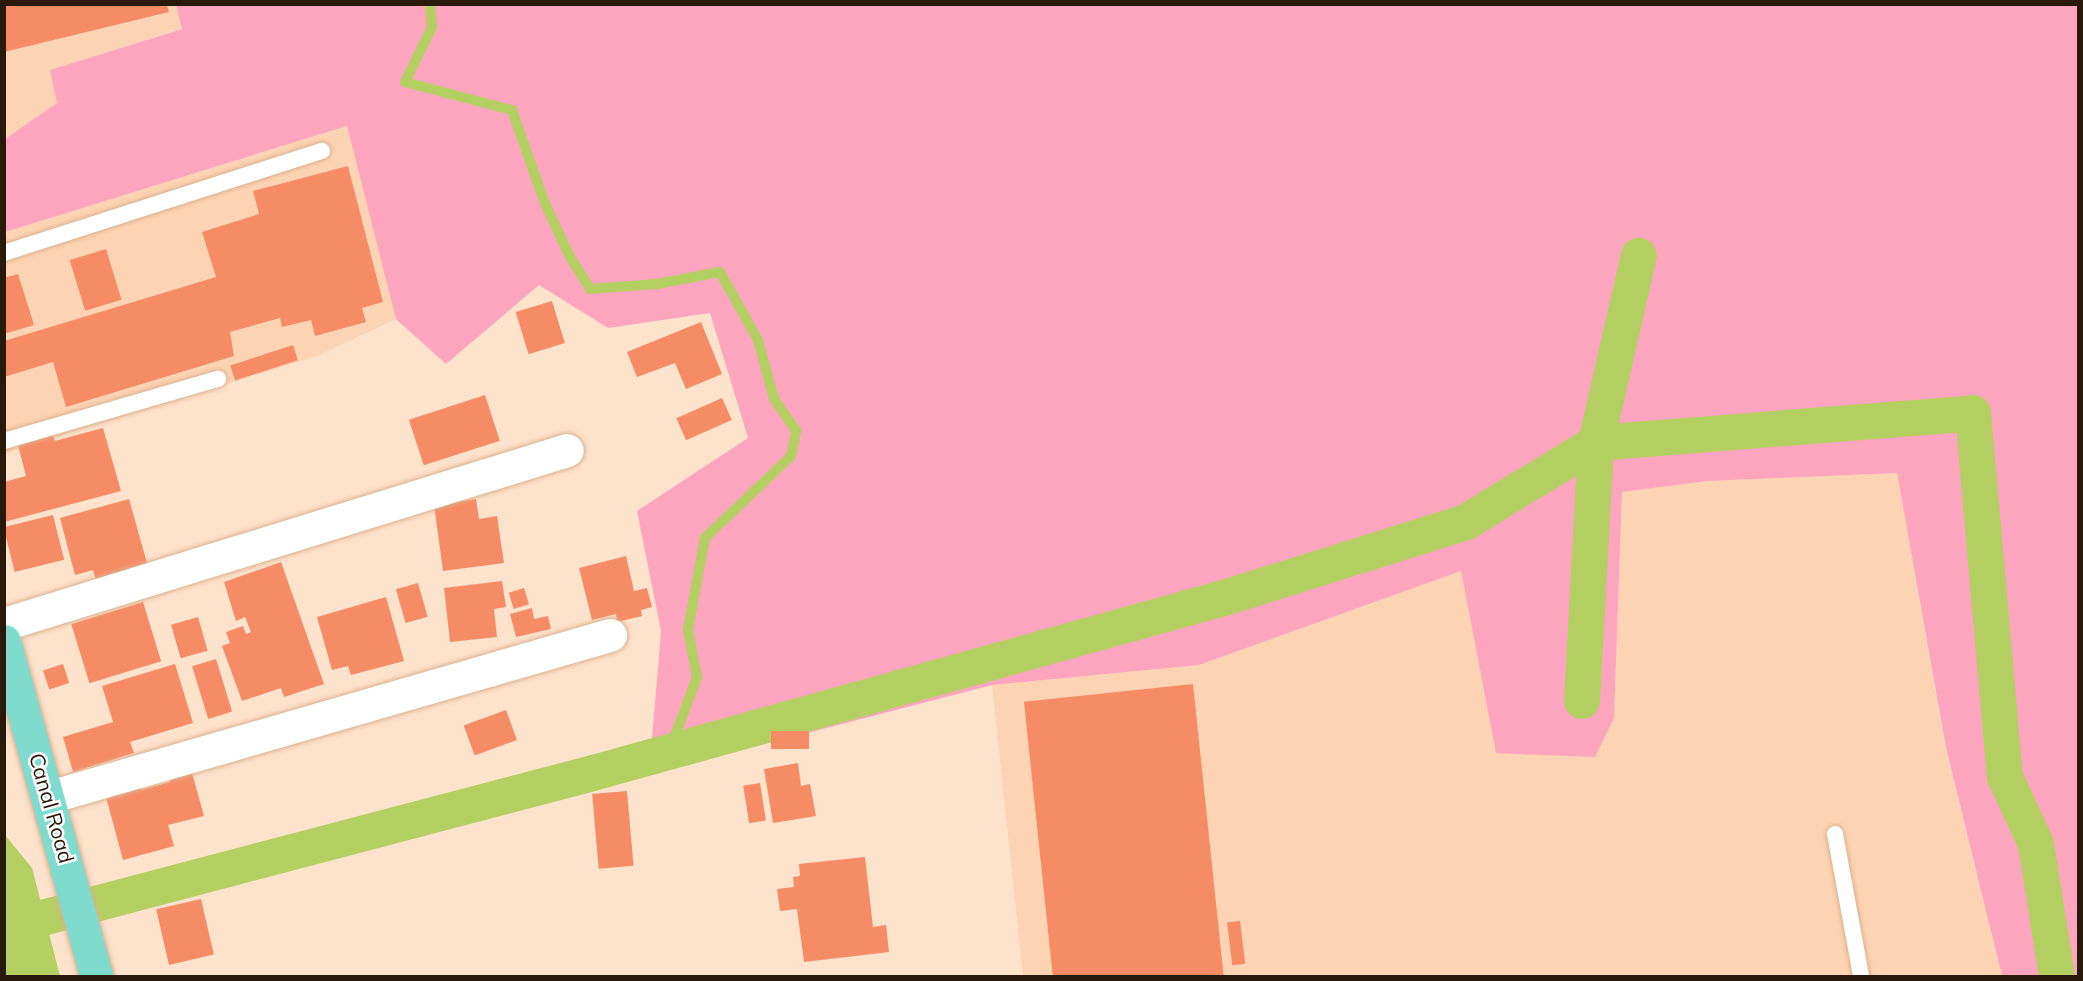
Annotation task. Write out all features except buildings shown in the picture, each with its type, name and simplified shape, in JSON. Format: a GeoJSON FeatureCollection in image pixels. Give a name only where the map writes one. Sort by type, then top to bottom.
{"type":"FeatureCollection","features":[{"type":"Feature","properties":{"kind":"main road","name":"Canal Road"},"geometry":{"type":"LineString","coordinates":[[4,641],[49,797],[96,976]]}},
{"type":"Feature","properties":{"kind":"street"},"geometry":{"type":"LineString","coordinates":[[4,624],[567,450]]}},
{"type":"Feature","properties":{"kind":"street"},"geometry":{"type":"LineString","coordinates":[[49,797],[610,635]]}},
{"type":"Feature","properties":{"kind":"lane"},"geometry":{"type":"LineString","coordinates":[[4,253],[322,151]]}},
{"type":"Feature","properties":{"kind":"lane"},"geometry":{"type":"LineString","coordinates":[[4,441],[218,379]]}},
{"type":"Feature","properties":{"kind":"lane"},"geometry":{"type":"LineString","coordinates":[[1835,834],[1861,976]]}},
{"type":"Feature","properties":{"kind":"shaded area"},"geometry":{"type":"Polygon","coordinates":[[[5,5],[176,5],[182,28],[51,70],[57,103],[5,139],[5,5]]]}},
{"type":"Feature","properties":{"kind":"shaded area"},"geometry":{"type":"Polygon","coordinates":[[[176,5],[2078,5],[2078,976],[2002,976],[1946,748],[1897,473],[1707,481],[1622,492],[1614,718],[1595,757],[1496,753],[1461,571],[1199,665],[992,685],[649,774],[661,631],[637,511],[748,438],[710,313],[608,328],[539,285],[446,364],[396,319],[347,126],[5,232],[5,139],[57,103],[50,70],[182,29],[176,5]]]}},
{"type":"Feature","properties":{"kind":"shaded area"},"geometry":{"type":"Polygon","coordinates":[[[348,126],[396,319],[317,356],[5,453],[5,232],[348,126]]]}},
{"type":"Feature","properties":{"kind":"shaded area"},"geometry":{"type":"Polygon","coordinates":[[[1897,473],[1945,747],[2002,976],[1023,976],[992,685],[1199,665],[1461,571],[1496,752],[1614,718],[1622,492],[1707,481],[1897,473]]]}},
{"type":"Feature","properties":{"kind":"shaded area"},"geometry":{"type":"Polygon","coordinates":[[[5,835],[32,868],[60,976],[5,976],[5,835]]]}},
{"type":"Feature","properties":{"kind":"waterway"},"geometry":{"type":"LineString","coordinates":[[430,4],[432,27],[405,82],[512,110],[544,201],[569,255],[590,289],[657,284],[720,272],[758,340],[774,399],[796,431],[791,456],[705,538],[688,630],[697,677],[669,752]]}},
{"type":"Feature","properties":{"kind":"waterway"},"geometry":{"type":"LineString","coordinates":[[1582,701],[1596,443],[1639,256]]}},
{"type":"Feature","properties":{"kind":"waterway"},"geometry":{"type":"LineString","coordinates":[[4,928],[593,773],[1224,598],[1466,522],[1596,443],[1973,413],[2005,777],[2036,844],[2057,976]]}}]}
